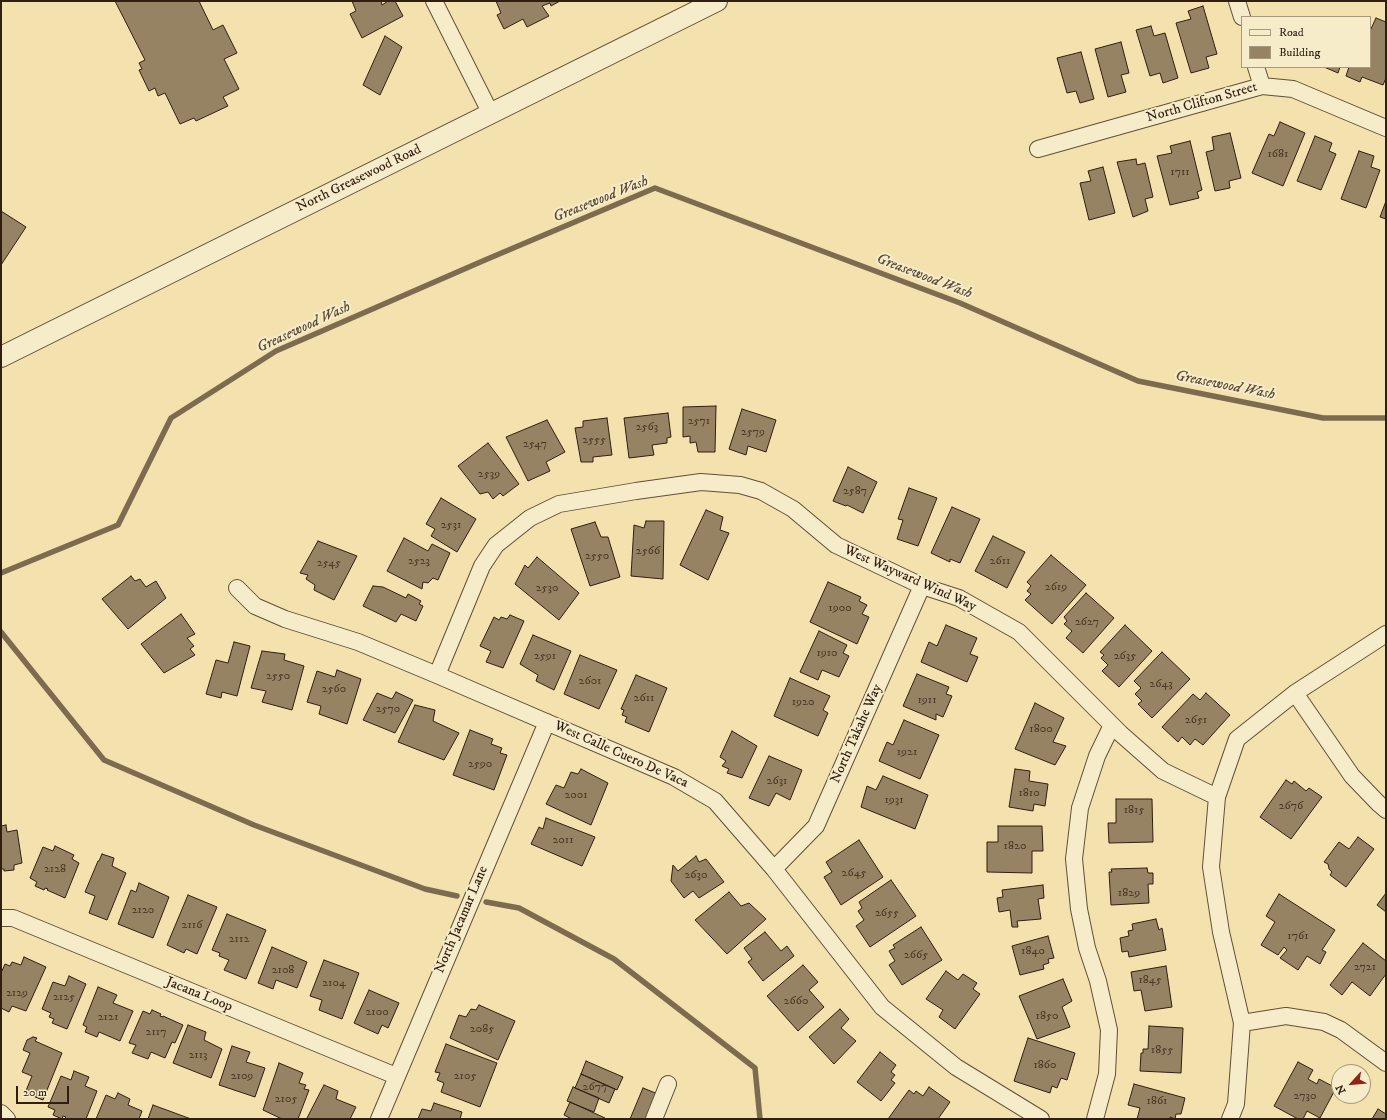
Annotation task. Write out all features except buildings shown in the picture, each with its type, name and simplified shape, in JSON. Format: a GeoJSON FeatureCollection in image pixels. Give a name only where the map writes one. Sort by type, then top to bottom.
{"type":"FeatureCollection","features":[{"type":"Feature","properties":{"kind":"street"},"geometry":{"type":"LineString","coordinates":[[434,1],[491,114]]}},
{"type":"Feature","properties":{"kind":"street","name":"North Greasewood Road"},"geometry":{"type":"LineString","coordinates":[[1,357],[717,1]]}},
{"type":"Feature","properties":{"kind":"street"},"geometry":{"type":"LineString","coordinates":[[1237,1],[1242,16]]}},
{"type":"Feature","properties":{"kind":"street"},"geometry":{"type":"LineString","coordinates":[[1256,68],[1262,86]]}},
{"type":"Feature","properties":{"kind":"street","name":"North Clifton Street"},"geometry":{"type":"LineString","coordinates":[[1038,149],[1262,86],[1293,89],[1386,128]]}},
{"type":"Feature","properties":{"kind":"street","name":"West Wayward Wind Way"},"geometry":{"type":"LineString","coordinates":[[437,674],[482,566],[496,545],[530,518],[559,504],[636,491],[701,482],[740,485],[761,491],[793,509],[836,545],[922,586],[959,598],[1018,632],[1112,725],[1163,771],[1217,797]]}},
{"type":"Feature","properties":{"kind":"street","name":"North Takahe Way"},"geometry":{"type":"LineString","coordinates":[[774,869],[816,826],[922,586]]}},
{"type":"Feature","properties":{"kind":"street","name":"West Calle Cuero De Vaca"},"geometry":{"type":"LineString","coordinates":[[237,588],[255,606],[285,619],[358,642],[437,674],[674,776],[715,801],[774,869],[882,1007],[956,1067],[1041,1119]]}},
{"type":"Feature","properties":{"kind":"street"},"geometry":{"type":"LineString","coordinates":[[1230,1119],[1236,1104],[1242,1022],[1221,932],[1210,867],[1217,797],[1237,739],[1294,693],[1386,634]]}},
{"type":"Feature","properties":{"kind":"street"},"geometry":{"type":"LineString","coordinates":[[1294,693],[1352,776],[1386,810]]}},
{"type":"Feature","properties":{"kind":"street","name":"North Jacamar Lane"},"geometry":{"type":"LineString","coordinates":[[379,1119],[547,722]]}},
{"type":"Feature","properties":{"kind":"street"},"geometry":{"type":"LineString","coordinates":[[1094,1119],[1107,1074],[1109,1030],[1098,981],[1085,942],[1078,909],[1074,859],[1080,808],[1097,756],[1112,725]]}},
{"type":"Feature","properties":{"kind":"street","name":"Jacana Loop"},"geometry":{"type":"LineString","coordinates":[[1,918],[13,918],[396,1076]]}},
{"type":"Feature","properties":{"kind":"street"},"geometry":{"type":"LineString","coordinates":[[1242,1022],[1286,1016],[1324,1022],[1341,1030],[1386,1063]]}},
{"type":"Feature","properties":{"kind":"street"},"geometry":{"type":"LineString","coordinates":[[654,1119],[668,1084]]}},
{"type":"Feature","properties":{"kind":"street"},"geometry":{"type":"LineString","coordinates":[[1,1113],[7,1119]]}},
{"type":"Feature","properties":{"kind":"waterway","name":"Greasewood Wash"},"geometry":{"type":"LineString","coordinates":[[1,573],[118,525],[171,418],[276,351],[655,188],[960,303],[1138,381],[1323,418],[1386,418]]}},
{"type":"Feature","properties":{"kind":"waterway"},"geometry":{"type":"LineString","coordinates":[[1,632],[104,760],[254,825],[425,889],[457,896]]}},
{"type":"Feature","properties":{"kind":"waterway"},"geometry":{"type":"LineString","coordinates":[[486,902],[519,908],[614,959],[755,1068],[760,1119]]}}]}
